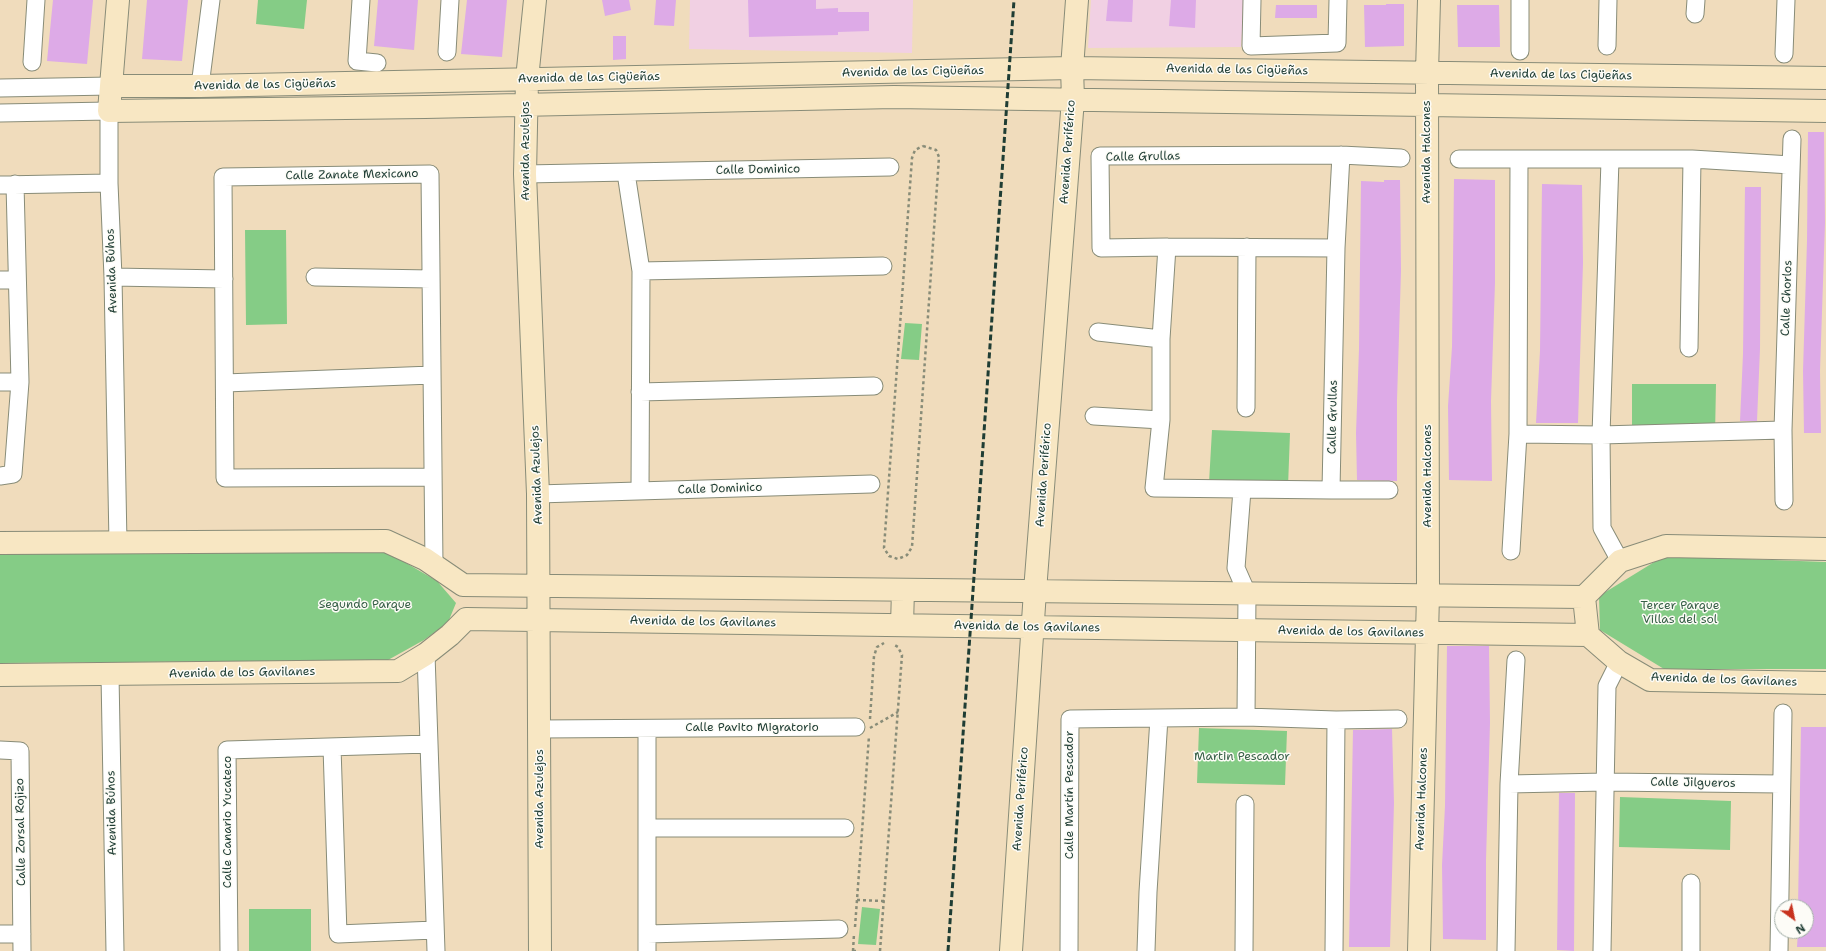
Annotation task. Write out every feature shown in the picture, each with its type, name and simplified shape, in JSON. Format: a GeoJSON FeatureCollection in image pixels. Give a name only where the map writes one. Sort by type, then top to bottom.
{"type":"FeatureCollection","features":[{"type":"Feature","properties":{"kind":"main road","name":"Avenida Búhos"},"geometry":{"type":"LineString","coordinates":[[109,112],[118,0]]}},
{"type":"Feature","properties":{"kind":"main road","name":"Avenida Azulejos"},"geometry":{"type":"LineString","coordinates":[[535,0],[525,105],[524,174],[538,494],[540,951]]}},
{"type":"Feature","properties":{"kind":"main road","name":"Avenida Periférico"},"geometry":{"type":"LineString","coordinates":[[1011,951],[1035,591],[1073,99],[1072,68],[1077,0]]}},
{"type":"Feature","properties":{"kind":"main road","name":"Avenida Halcones"},"geometry":{"type":"LineString","coordinates":[[1419,951],[1428,595],[1427,73],[1429,0]]}},
{"type":"Feature","properties":{"kind":"main road","name":"Avenida de las Cigüeñas"},"geometry":{"type":"LineString","coordinates":[[111,86],[200,86],[1072,68],[1826,78]]}},
{"type":"Feature","properties":{"kind":"main road","name":"Avenida de las Cigüeñas"},"geometry":{"type":"LineString","coordinates":[[109,112],[894,98],[1073,99],[1427,106],[1826,111]]}},
{"type":"Feature","properties":{"kind":"main road"},"geometry":{"type":"LineString","coordinates":[[0,543],[386,541],[425,559],[463,585],[1584,597],[1620,561],[1666,546],[1826,549]]}},
{"type":"Feature","properties":{"kind":"main road"},"geometry":{"type":"LineString","coordinates":[[463,585],[466,619]]}},
{"type":"Feature","properties":{"kind":"main road"},"geometry":{"type":"LineString","coordinates":[[902,625],[903,590]]}},
{"type":"Feature","properties":{"kind":"main road"},"geometry":{"type":"LineString","coordinates":[[1584,597],[1588,635]]}},
{"type":"Feature","properties":{"kind":"main road","name":"Avenida de los Gavilanes"},"geometry":{"type":"LineString","coordinates":[[0,675],[398,671],[426,654],[450,635],[466,619],[539,619],[1246,631],[1588,635],[1619,662],[1650,680],[1826,683]]}},
{"type":"Feature","properties":{"kind":"street"},"geometry":{"type":"LineString","coordinates":[[32,62],[36,0]]}},
{"type":"Feature","properties":{"kind":"street"},"geometry":{"type":"LineString","coordinates":[[200,86],[211,0]]}},
{"type":"Feature","properties":{"kind":"street"},"geometry":{"type":"LineString","coordinates":[[361,0],[356,61],[377,62]]}},
{"type":"Feature","properties":{"kind":"street"},"geometry":{"type":"LineString","coordinates":[[447,52],[450,0]]}},
{"type":"Feature","properties":{"kind":"street"},"geometry":{"type":"LineString","coordinates":[[1252,0],[1251,46],[1337,43],[1338,0]]}},
{"type":"Feature","properties":{"kind":"street"},"geometry":{"type":"LineString","coordinates":[[1520,0],[1520,51]]}},
{"type":"Feature","properties":{"kind":"street"},"geometry":{"type":"LineString","coordinates":[[1606,46],[1608,0]]}},
{"type":"Feature","properties":{"kind":"street"},"geometry":{"type":"LineString","coordinates":[[1784,54],[1786,0]]}},
{"type":"Feature","properties":{"kind":"street","name":"Avenida de las Cigüeñas"},"geometry":{"type":"LineString","coordinates":[[0,88],[111,86]]}},
{"type":"Feature","properties":{"kind":"street","name":"Avenida de las Cigüeñas"},"geometry":{"type":"LineString","coordinates":[[0,113],[109,112]]}},
{"type":"Feature","properties":{"kind":"street","name":"Avenida Búhos"},"geometry":{"type":"LineString","coordinates":[[109,112],[109,183],[113,277],[118,543]]}},
{"type":"Feature","properties":{"kind":"street","name":"Calle Chorlos"},"geometry":{"type":"LineString","coordinates":[[1784,501],[1783,430],[1792,139]]}},
{"type":"Feature","properties":{"kind":"street","name":"Calle Grullas"},"geometry":{"type":"LineString","coordinates":[[1331,490],[1336,248],[1341,155]]}},
{"type":"Feature","properties":{"kind":"street","name":"Calle Grullas"},"geometry":{"type":"LineString","coordinates":[[1336,248],[1101,248],[1100,156],[1341,155],[1401,158]]}},
{"type":"Feature","properties":{"kind":"street"},"geometry":{"type":"LineString","coordinates":[[1459,159],[1692,160],[1791,165]]}},
{"type":"Feature","properties":{"kind":"street"},"geometry":{"type":"LineString","coordinates":[[1511,551],[1518,434],[1519,160]]}},
{"type":"Feature","properties":{"kind":"street"},"geometry":{"type":"LineString","coordinates":[[1610,160],[1601,435],[1602,528],[1620,561]]}},
{"type":"Feature","properties":{"kind":"street"},"geometry":{"type":"LineString","coordinates":[[1689,348],[1692,160]]}},
{"type":"Feature","properties":{"kind":"street","name":"Calle Dominico"},"geometry":{"type":"LineString","coordinates":[[524,174],[890,167]]}},
{"type":"Feature","properties":{"kind":"street"},"geometry":{"type":"LineString","coordinates":[[626,172],[641,272],[640,491]]}},
{"type":"Feature","properties":{"kind":"street","name":"Calle Zanate Mexicano"},"geometry":{"type":"LineString","coordinates":[[433,477],[226,478],[223,177],[430,174],[434,565]]}},
{"type":"Feature","properties":{"kind":"street"},"geometry":{"type":"LineString","coordinates":[[0,476],[13,474],[20,382],[17,280],[8,184],[109,183]]}},
{"type":"Feature","properties":{"kind":"street"},"geometry":{"type":"LineString","coordinates":[[1167,247],[1162,339],[1161,420],[1154,488],[1242,490],[1389,490]]}},
{"type":"Feature","properties":{"kind":"street"},"geometry":{"type":"LineString","coordinates":[[1246,408],[1247,247]]}},
{"type":"Feature","properties":{"kind":"street"},"geometry":{"type":"LineString","coordinates":[[641,272],[882,266]]}},
{"type":"Feature","properties":{"kind":"street"},"geometry":{"type":"LineString","coordinates":[[113,277],[224,279]]}},
{"type":"Feature","properties":{"kind":"street"},"geometry":{"type":"LineString","coordinates":[[315,277],[431,279]]}},
{"type":"Feature","properties":{"kind":"street"},"geometry":{"type":"LineString","coordinates":[[0,280],[17,280]]}},
{"type":"Feature","properties":{"kind":"street"},"geometry":{"type":"LineString","coordinates":[[1098,332],[1162,339]]}},
{"type":"Feature","properties":{"kind":"street"},"geometry":{"type":"LineString","coordinates":[[225,383],[432,375]]}},
{"type":"Feature","properties":{"kind":"street"},"geometry":{"type":"LineString","coordinates":[[0,382],[20,382]]}},
{"type":"Feature","properties":{"kind":"street"},"geometry":{"type":"LineString","coordinates":[[640,392],[874,386]]}},
{"type":"Feature","properties":{"kind":"street"},"geometry":{"type":"LineString","coordinates":[[1094,416],[1161,420]]}},
{"type":"Feature","properties":{"kind":"street"},"geometry":{"type":"LineString","coordinates":[[1518,434],[1601,435],[1783,430]]}},
{"type":"Feature","properties":{"kind":"street","name":"Calle Dominico"},"geometry":{"type":"LineString","coordinates":[[538,494],[871,484]]}},
{"type":"Feature","properties":{"kind":"street"},"geometry":{"type":"LineString","coordinates":[[1242,490],[1236,568],[1247,593],[1246,717]]}},
{"type":"Feature","properties":{"kind":"street"},"geometry":{"type":"LineString","coordinates":[[426,654],[436,951]]}},
{"type":"Feature","properties":{"kind":"street"},"geometry":{"type":"LineString","coordinates":[[1506,951],[1509,784],[1516,660]]}},
{"type":"Feature","properties":{"kind":"street"},"geometry":{"type":"LineString","coordinates":[[1602,951],[1607,686],[1619,662]]}},
{"type":"Feature","properties":{"kind":"street","name":"Avenida Búhos"},"geometry":{"type":"LineString","coordinates":[[110,675],[115,951]]}},
{"type":"Feature","properties":{"kind":"street"},"geometry":{"type":"LineString","coordinates":[[1779,951],[1783,713]]}},
{"type":"Feature","properties":{"kind":"street","name":"Calle Martín Pescador"},"geometry":{"type":"LineString","coordinates":[[1069,951],[1070,719],[1246,717],[1336,720],[1398,719]]}},
{"type":"Feature","properties":{"kind":"street"},"geometry":{"type":"LineString","coordinates":[[1146,951],[1148,892],[1159,718]]}},
{"type":"Feature","properties":{"kind":"street"},"geometry":{"type":"LineString","coordinates":[[1334,951],[1336,720]]}},
{"type":"Feature","properties":{"kind":"street","name":"Calle Pavito Migratorio"},"geometry":{"type":"LineString","coordinates":[[539,730],[863,727]]}},
{"type":"Feature","properties":{"kind":"street"},"geometry":{"type":"LineString","coordinates":[[647,729],[647,951]]}},
{"type":"Feature","properties":{"kind":"street","name":"Calle Canario Yucateco"},"geometry":{"type":"LineString","coordinates":[[229,951],[227,750],[429,744]]}},
{"type":"Feature","properties":{"kind":"street"},"geometry":{"type":"LineString","coordinates":[[332,747],[338,934],[435,930]]}},
{"type":"Feature","properties":{"kind":"street","name":"Calle Zorsal Rojizo"},"geometry":{"type":"LineString","coordinates":[[0,750],[20,751],[22,943],[0,934]]}},
{"type":"Feature","properties":{"kind":"street","name":"Calle Jilgueros"},"geometry":{"type":"LineString","coordinates":[[1509,784],[1605,782],[1781,784]]}},
{"type":"Feature","properties":{"kind":"street"},"geometry":{"type":"LineString","coordinates":[[1244,951],[1245,804]]}},
{"type":"Feature","properties":{"kind":"street"},"geometry":{"type":"LineString","coordinates":[[647,828],[845,828]]}},
{"type":"Feature","properties":{"kind":"street"},"geometry":{"type":"LineString","coordinates":[[1691,883],[1691,951]]}},
{"type":"Feature","properties":{"kind":"street"},"geometry":{"type":"LineString","coordinates":[[647,934],[839,929]]}},
{"type":"Feature","properties":{"kind":"path"},"geometry":{"type":"LineString","coordinates":[[923,146],[936,150],[939,157],[912,547],[907,555],[898,558],[889,556],[884,548],[912,158],[915,150],[923,146]]}},
{"type":"Feature","properties":{"kind":"path"},"geometry":{"type":"LineString","coordinates":[[858,951],[853,951],[857,900],[863,727],[874,656],[878,647],[885,643],[894,644],[898,647],[902,655],[880,951]]}},
{"type":"Feature","properties":{"kind":"path"},"geometry":{"type":"LineString","coordinates":[[863,727],[898,712]]}},
{"type":"Feature","properties":{"kind":"path"},"geometry":{"type":"LineString","coordinates":[[857,900],[884,901]]}},
{"type":"Feature","properties":{"kind":"shaded area"},"geometry":{"type":"Polygon","coordinates":[[[690,0],[913,0],[912,53],[689,49],[690,0]]]}},
{"type":"Feature","properties":{"kind":"shaded area"},"geometry":{"type":"Polygon","coordinates":[[[1091,0],[1244,0],[1241,47],[1088,48],[1091,0]]]}},
{"type":"Feature","properties":{"kind":"green space"},"geometry":{"type":"Polygon","coordinates":[[[258,0],[307,0],[304,29],[256,24],[258,0]]]}},
{"type":"Feature","properties":{"kind":"green space"},"geometry":{"type":"Polygon","coordinates":[[[245,230],[286,230],[287,324],[246,325],[245,230]]]}},
{"type":"Feature","properties":{"kind":"green space"},"geometry":{"type":"Polygon","coordinates":[[[905,323],[922,324],[919,360],[901,359],[905,323]]]}},
{"type":"Feature","properties":{"kind":"green space"},"geometry":{"type":"Polygon","coordinates":[[[1632,384],[1716,384],[1715,436],[1632,436],[1632,384]]]}},
{"type":"Feature","properties":{"kind":"green space"},"geometry":{"type":"Polygon","coordinates":[[[1212,430],[1290,433],[1288,487],[1209,483],[1212,430]]]}},
{"type":"Feature","properties":{"kind":"green space","name":"Segundo Parque"},"geometry":{"type":"Polygon","coordinates":[[[382,549],[437,581],[456,603],[449,620],[442,627],[424,640],[388,660],[0,663],[0,554],[382,549]]]}},
{"type":"Feature","properties":{"kind":"green space","name":"Tercer Parque Villas del sol"},"geometry":{"type":"Polygon","coordinates":[[[1664,556],[1826,562],[1826,669],[1664,669],[1600,630],[1599,596],[1664,556]]]}},
{"type":"Feature","properties":{"kind":"green space","name":"Martin Pescador"},"geometry":{"type":"Polygon","coordinates":[[[1199,728],[1287,731],[1285,785],[1197,783],[1199,728]]]}},
{"type":"Feature","properties":{"kind":"green space"},"geometry":{"type":"Polygon","coordinates":[[[1620,797],[1731,801],[1730,850],[1619,847],[1620,797]]]}},
{"type":"Feature","properties":{"kind":"green space"},"geometry":{"type":"Polygon","coordinates":[[[862,907],[880,909],[876,945],[858,944],[862,907]]]}},
{"type":"Feature","properties":{"kind":"green space"},"geometry":{"type":"Polygon","coordinates":[[[249,909],[311,909],[311,951],[249,951],[249,909]]]}},
{"type":"Feature","properties":{"kind":"building"},"geometry":{"type":"Polygon","coordinates":[[[53,0],[93,0],[87,64],[47,61],[53,0]]]}},
{"type":"Feature","properties":{"kind":"building"},"geometry":{"type":"Polygon","coordinates":[[[147,0],[188,0],[182,61],[142,59],[147,0]]]}},
{"type":"Feature","properties":{"kind":"building"},"geometry":{"type":"Polygon","coordinates":[[[378,0],[418,0],[414,50],[374,46],[378,0]]]}},
{"type":"Feature","properties":{"kind":"building"},"geometry":{"type":"Polygon","coordinates":[[[467,0],[507,0],[502,57],[461,54],[467,0]]]}},
{"type":"Feature","properties":{"kind":"building"},"geometry":{"type":"Polygon","coordinates":[[[602,0],[629,0],[631,10],[605,16],[602,0]]]}},
{"type":"Feature","properties":{"kind":"building"},"geometry":{"type":"Polygon","coordinates":[[[656,0],[676,0],[674,26],[654,25],[656,0]]]}},
{"type":"Feature","properties":{"kind":"building"},"geometry":{"type":"Polygon","coordinates":[[[748,0],[816,0],[816,9],[838,8],[838,12],[869,12],[869,31],[838,32],[838,35],[749,37],[748,0]]]}},
{"type":"Feature","properties":{"kind":"building"},"geometry":{"type":"Polygon","coordinates":[[[1108,0],[1133,0],[1132,22],[1106,21],[1108,0]]]}},
{"type":"Feature","properties":{"kind":"building"},"geometry":{"type":"Polygon","coordinates":[[[1171,0],[1196,0],[1195,28],[1169,26],[1171,0]]]}},
{"type":"Feature","properties":{"kind":"building"},"geometry":{"type":"Polygon","coordinates":[[[1404,4],[1404,46],[1365,47],[1364,5],[1404,4]]]}},
{"type":"Feature","properties":{"kind":"building"},"geometry":{"type":"Polygon","coordinates":[[[1276,5],[1317,5],[1317,18],[1275,18],[1276,5]]]}},
{"type":"Feature","properties":{"kind":"building"},"geometry":{"type":"Polygon","coordinates":[[[1457,5],[1499,5],[1500,47],[1458,47],[1457,5]]]}},
{"type":"Feature","properties":{"kind":"building"},"geometry":{"type":"Polygon","coordinates":[[[613,36],[626,36],[626,59],[613,60],[613,36]]]}},
{"type":"Feature","properties":{"kind":"building"},"geometry":{"type":"Polygon","coordinates":[[[1808,132],[1824,132],[1825,223],[1820,371],[1821,433],[1804,433],[1803,371],[1807,241],[1808,132]]]}},
{"type":"Feature","properties":{"kind":"building"},"geometry":{"type":"Polygon","coordinates":[[[1454,179],[1495,180],[1495,283],[1491,401],[1492,481],[1449,480],[1448,406],[1452,347],[1454,179]]]}},
{"type":"Feature","properties":{"kind":"building"},"geometry":{"type":"Polygon","coordinates":[[[1384,180],[1400,180],[1401,271],[1397,400],[1397,481],[1357,480],[1356,433],[1359,349],[1361,181],[1384,182],[1384,180]]]}},
{"type":"Feature","properties":{"kind":"building"},"geometry":{"type":"Polygon","coordinates":[[[1542,184],[1582,185],[1583,263],[1578,423],[1536,423],[1540,351],[1542,184]]]}},
{"type":"Feature","properties":{"kind":"building"},"geometry":{"type":"Polygon","coordinates":[[[1745,187],[1761,187],[1760,349],[1757,421],[1740,421],[1743,354],[1745,187]]]}},
{"type":"Feature","properties":{"kind":"building"},"geometry":{"type":"Polygon","coordinates":[[[1447,646],[1489,646],[1490,723],[1486,860],[1486,940],[1443,939],[1442,865],[1445,806],[1447,646]]]}},
{"type":"Feature","properties":{"kind":"building"},"geometry":{"type":"Polygon","coordinates":[[[1801,727],[1826,727],[1826,947],[1797,947],[1798,939],[1814,939],[1814,899],[1798,899],[1801,727]]]}},
{"type":"Feature","properties":{"kind":"building"},"geometry":{"type":"Polygon","coordinates":[[[1392,729],[1394,803],[1390,947],[1349,947],[1353,730],[1392,729]]]}},
{"type":"Feature","properties":{"kind":"building"},"geometry":{"type":"Polygon","coordinates":[[[1559,793],[1575,793],[1574,951],[1557,950],[1559,793]]]}},
{"type":"Feature","properties":{"kind":"railway"},"geometry":{"type":"LineString","coordinates":[[948,951],[1014,0]]}}]}
